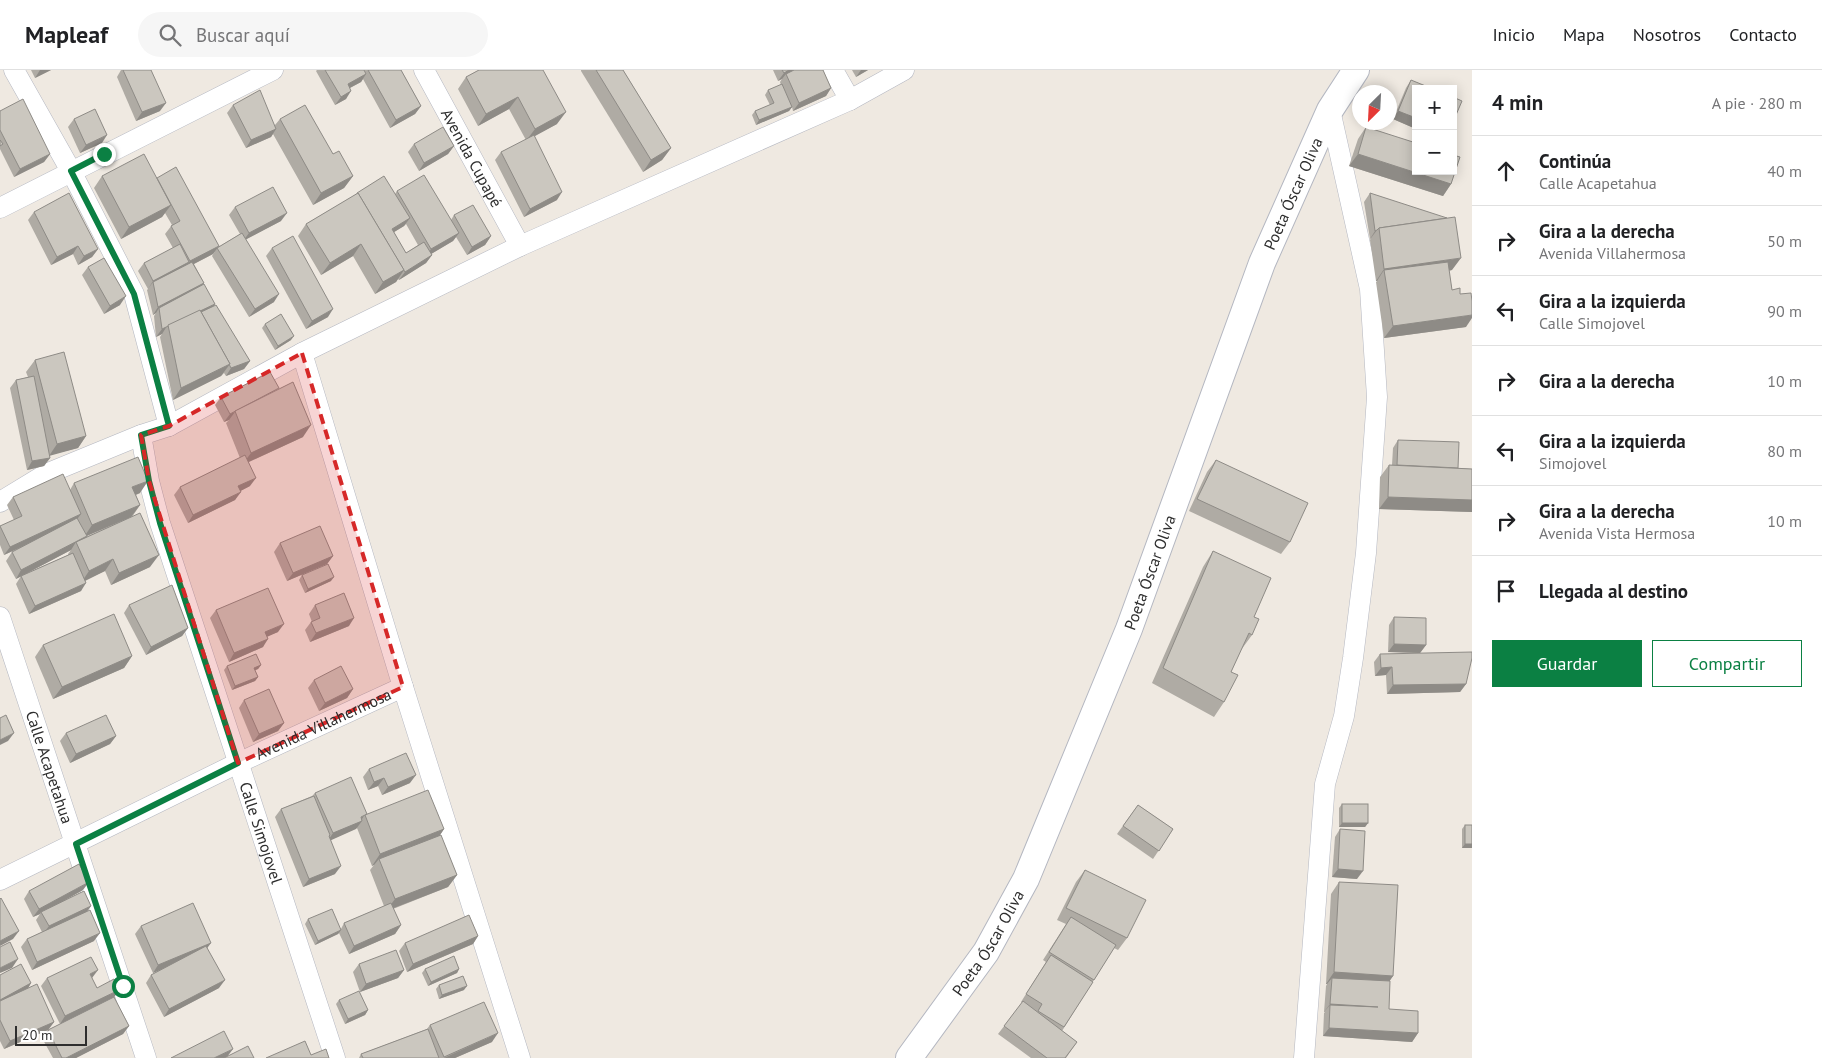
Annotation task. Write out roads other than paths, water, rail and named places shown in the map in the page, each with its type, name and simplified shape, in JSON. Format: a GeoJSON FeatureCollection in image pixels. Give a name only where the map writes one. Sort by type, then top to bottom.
{"type":"FeatureCollection","features":[{"type":"Feature","properties":{"kind":"street"},"geometry":{"type":"LineString","coordinates":[[14,70],[71,171],[134,294],[169,426]]}},
{"type":"Feature","properties":{"kind":"street"},"geometry":{"type":"LineString","coordinates":[[0,208],[273,70]]}},
{"type":"Feature","properties":{"kind":"street","name":"Avenida Cupapé"},"geometry":{"type":"LineString","coordinates":[[424,70],[520,246]]}},
{"type":"Feature","properties":{"kind":"street"},"geometry":{"type":"LineString","coordinates":[[833,70],[850,100]]}},
{"type":"Feature","properties":{"kind":"street"},"geometry":{"type":"LineString","coordinates":[[0,502],[46,474],[141,435],[169,426],[302,353],[520,246],[850,100],[904,70]]}},
{"type":"Feature","properties":{"kind":"street","name":"Poeta Óscar Oliva"},"geometry":{"type":"LineString","coordinates":[[909,1058],[986,952],[1026,879],[1129,629],[1262,263],[1330,110],[1356,70]]}},
{"type":"Feature","properties":{"kind":"street"},"geometry":{"type":"LineString","coordinates":[[1304,1058],[1325,784],[1344,716],[1353,658],[1366,552],[1377,397],[1370,289],[1330,110]]}},
{"type":"Feature","properties":{"kind":"street"},"geometry":{"type":"LineString","coordinates":[[302,353],[403,687],[520,1058]]}},
{"type":"Feature","properties":{"kind":"street","name":"Calle Simojovel"},"geometry":{"type":"LineString","coordinates":[[141,435],[149,481],[160,523],[335,1058]]}},
{"type":"Feature","properties":{"kind":"street","name":"Calle Acapetahua"},"geometry":{"type":"LineString","coordinates":[[0,617],[146,1058]]}},
{"type":"Feature","properties":{"kind":"street","name":"Avenida Villahermosa"},"geometry":{"type":"LineString","coordinates":[[0,880],[238,763],[403,687]]}}]}
